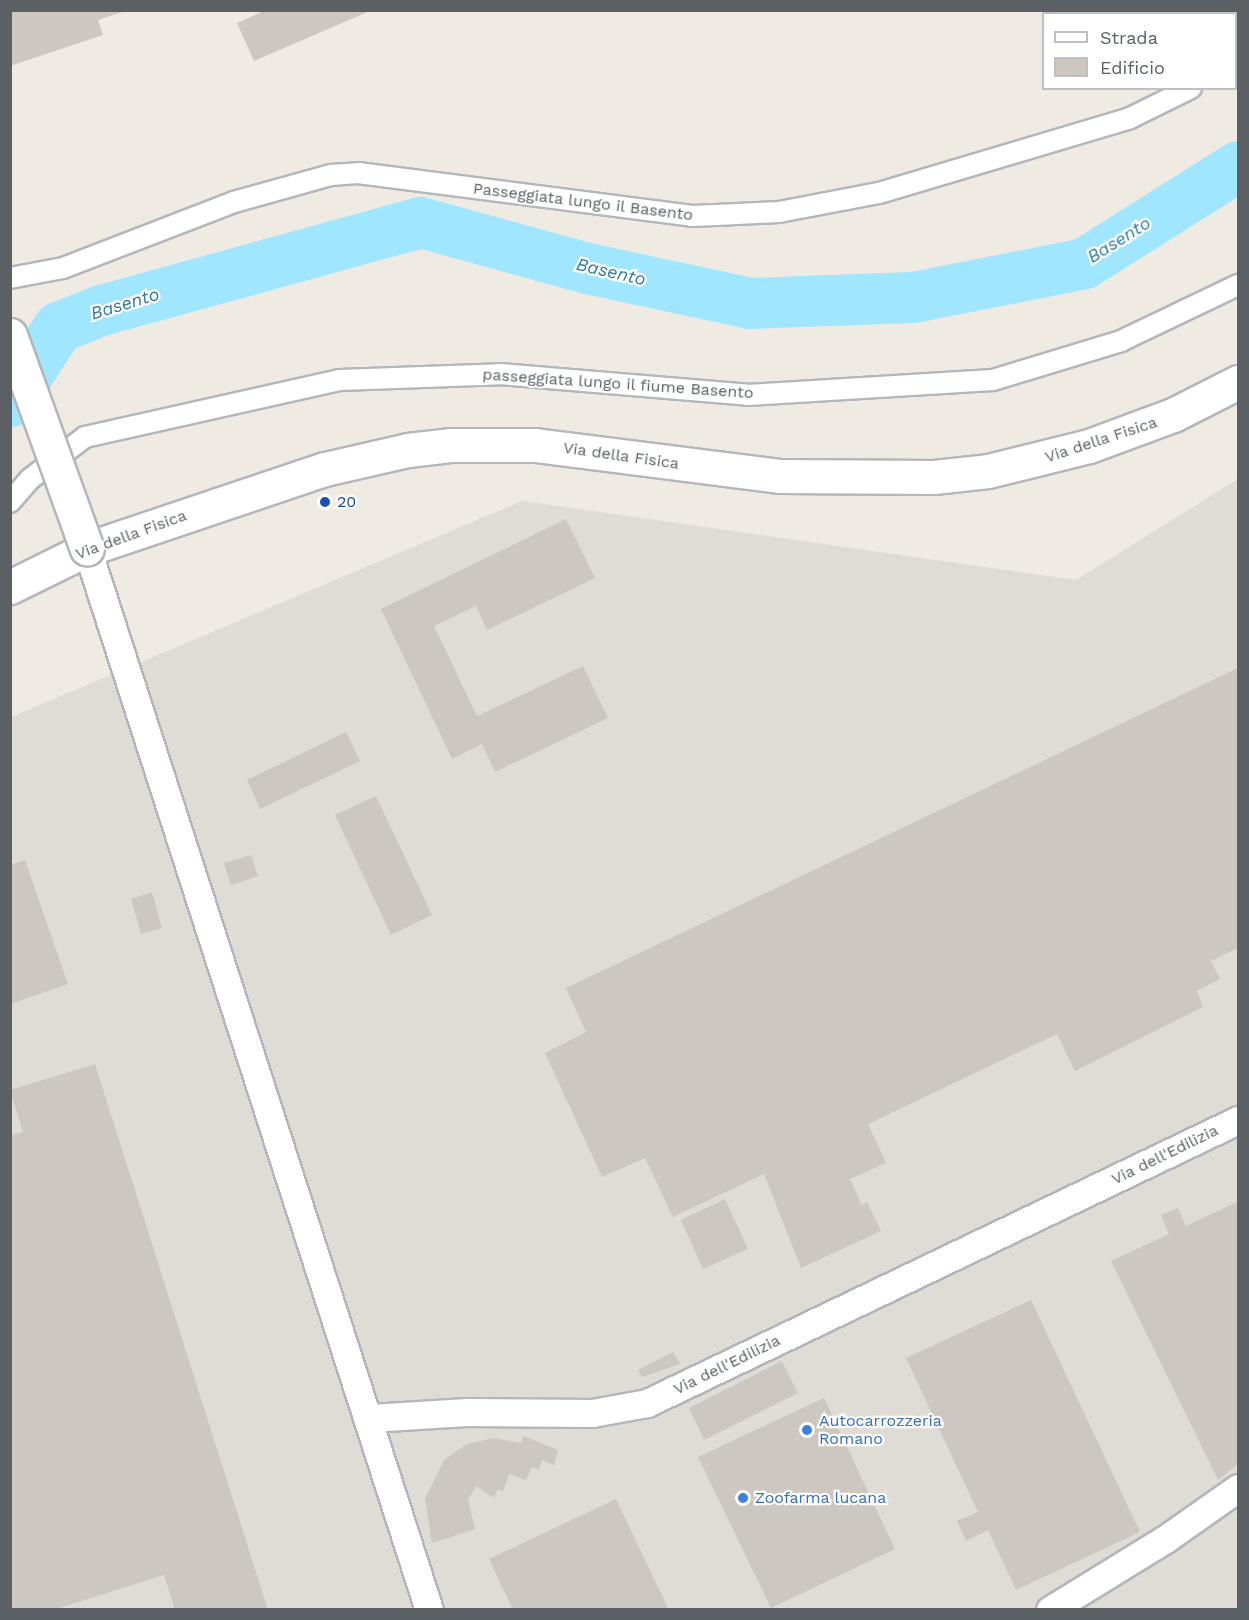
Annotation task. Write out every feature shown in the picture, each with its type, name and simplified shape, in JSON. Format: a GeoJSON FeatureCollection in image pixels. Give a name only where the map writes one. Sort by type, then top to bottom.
{"type":"FeatureCollection","features":[{"type":"Feature","properties":{"kind":"street","name":"Passeggiata lungo il Basento"},"geometry":{"type":"LineString","coordinates":[[10,278],[63,268],[234,202],[331,175],[358,173],[692,216],[779,212],[879,193],[947,173],[1130,118],[1187,90]]}},
{"type":"Feature","properties":{"kind":"street","name":"passeggiata lungo il fiume Basento"},"geometry":{"type":"LineString","coordinates":[[10,502],[30,479],[85,438],[340,380],[500,374],[748,395],[993,380],[1121,341],[1239,285]]}},
{"type":"Feature","properties":{"kind":"street"},"geometry":{"type":"LineString","coordinates":[[10,335],[87,549],[370,1418],[429,1610]]}},
{"type":"Feature","properties":{"kind":"street","name":"Via della Fisica"},"geometry":{"type":"LineString","coordinates":[[10,587],[87,549],[325,469],[376,456],[450,446],[535,445],[731,471],[832,478],[934,477],[988,471],[1049,458],[1132,432],[1239,382]]}},
{"type":"Feature","properties":{"kind":"street","name":"Via dell'Edilizia"},"geometry":{"type":"LineString","coordinates":[[370,1418],[466,1412],[592,1413],[647,1403],[1239,1120]]}},
{"type":"Feature","properties":{"kind":"street"},"geometry":{"type":"LineString","coordinates":[[1050,1610],[1229,1496]]}},
{"type":"Feature","properties":{"kind":"shaded area"},"geometry":{"type":"Polygon","coordinates":[[[1238,479],[1238,1609],[11,1610],[11,717],[522,501],[1076,580],[1238,479]]]}},
{"type":"Feature","properties":{"kind":"building"},"geometry":{"type":"Polygon","coordinates":[[[10,10],[125,11],[98,20],[103,35],[10,66],[10,10]]]}},
{"type":"Feature","properties":{"kind":"building"},"geometry":{"type":"Polygon","coordinates":[[[266,10],[372,10],[254,61],[237,23],[266,10]]]}},
{"type":"Feature","properties":{"kind":"building"},"geometry":{"type":"Polygon","coordinates":[[[566,519],[595,578],[487,630],[476,606],[434,626],[477,716],[583,666],[608,718],[495,772],[482,744],[452,759],[381,609],[566,519]]]}},
{"type":"Feature","properties":{"kind":"building"},"geometry":{"type":"Polygon","coordinates":[[[1238,668],[1238,948],[1211,961],[1220,979],[1197,991],[1203,1007],[1075,1071],[1057,1034],[868,1124],[886,1163],[850,1179],[862,1206],[867,1202],[881,1231],[801,1268],[764,1174],[673,1217],[645,1158],[602,1177],[545,1053],[586,1032],[566,988],[1238,668]]]}},
{"type":"Feature","properties":{"kind":"building"},"geometry":{"type":"Polygon","coordinates":[[[346,732],[360,761],[260,809],[247,780],[346,732]]]}},
{"type":"Feature","properties":{"kind":"building"},"geometry":{"type":"Polygon","coordinates":[[[376,796],[432,915],[391,935],[335,815],[376,796]]]}},
{"type":"Feature","properties":{"kind":"building"},"geometry":{"type":"Polygon","coordinates":[[[251,855],[258,876],[231,885],[224,863],[251,855]]]}},
{"type":"Feature","properties":{"kind":"building"},"geometry":{"type":"Polygon","coordinates":[[[25,860],[68,984],[10,1004],[10,865],[25,860]]]}},
{"type":"Feature","properties":{"kind":"building"},"geometry":{"type":"Polygon","coordinates":[[[152,892],[162,928],[141,934],[131,899],[152,892]]]}},
{"type":"Feature","properties":{"kind":"building"},"geometry":{"type":"Polygon","coordinates":[[[95,1064],[268,1610],[175,1610],[164,1575],[53,1610],[10,1610],[10,1136],[23,1132],[10,1090],[95,1064]]]}},
{"type":"Feature","properties":{"kind":"building"},"geometry":{"type":"Polygon","coordinates":[[[725,1199],[748,1249],[703,1269],[681,1220],[725,1199]]]}},
{"type":"Feature","properties":{"kind":"building"},"geometry":{"type":"Polygon","coordinates":[[[1237,1202],[1238,1464],[1218,1480],[1111,1261],[1169,1234],[1161,1215],[1178,1208],[1186,1226],[1237,1202]]]}},
{"type":"Feature","properties":{"kind":"building"},"geometry":{"type":"Polygon","coordinates":[[[1031,1300],[1140,1532],[1016,1590],[988,1530],[966,1541],[957,1521],[978,1512],[906,1358],[1031,1300]]]}},
{"type":"Feature","properties":{"kind":"building"},"geometry":{"type":"Polygon","coordinates":[[[673,1352],[680,1364],[642,1377],[638,1370],[673,1352]]]}},
{"type":"Feature","properties":{"kind":"building"},"geometry":{"type":"Polygon","coordinates":[[[782,1361],[798,1393],[704,1440],[689,1408],[782,1361]]]}},
{"type":"Feature","properties":{"kind":"building"},"geometry":{"type":"Polygon","coordinates":[[[824,1398],[895,1549],[771,1608],[698,1457],[824,1398]]]}},
{"type":"Feature","properties":{"kind":"building"},"geometry":{"type":"Polygon","coordinates":[[[523,1436],[558,1450],[554,1465],[542,1460],[539,1470],[532,1467],[526,1480],[509,1474],[503,1491],[498,1489],[494,1498],[476,1486],[468,1500],[475,1529],[432,1543],[425,1499],[444,1460],[467,1444],[494,1438],[521,1443],[523,1436]]]}},
{"type":"Feature","properties":{"kind":"building"},"geometry":{"type":"Polygon","coordinates":[[[616,1499],[669,1610],[513,1610],[489,1559],[616,1499]]]}},
{"type":"Feature","properties":{"kind":"waterway","name":"Basento"},"geometry":{"type":"LineString","coordinates":[[10,401],[58,327],[101,310],[420,222],[587,268],[750,303],[913,297],[1084,263],[1238,166]]}},
{"type":"Feature","properties":{"kind":"place","name":"20"},"geometry":{"type":"Point","coordinates":[325,502]}},
{"type":"Feature","properties":{"kind":"place","name":"Autocarrozzeria Romano"},"geometry":{"type":"Point","coordinates":[807,1430]}},
{"type":"Feature","properties":{"kind":"place","name":"Zoofarma lucana"},"geometry":{"type":"Point","coordinates":[743,1498]}}]}
